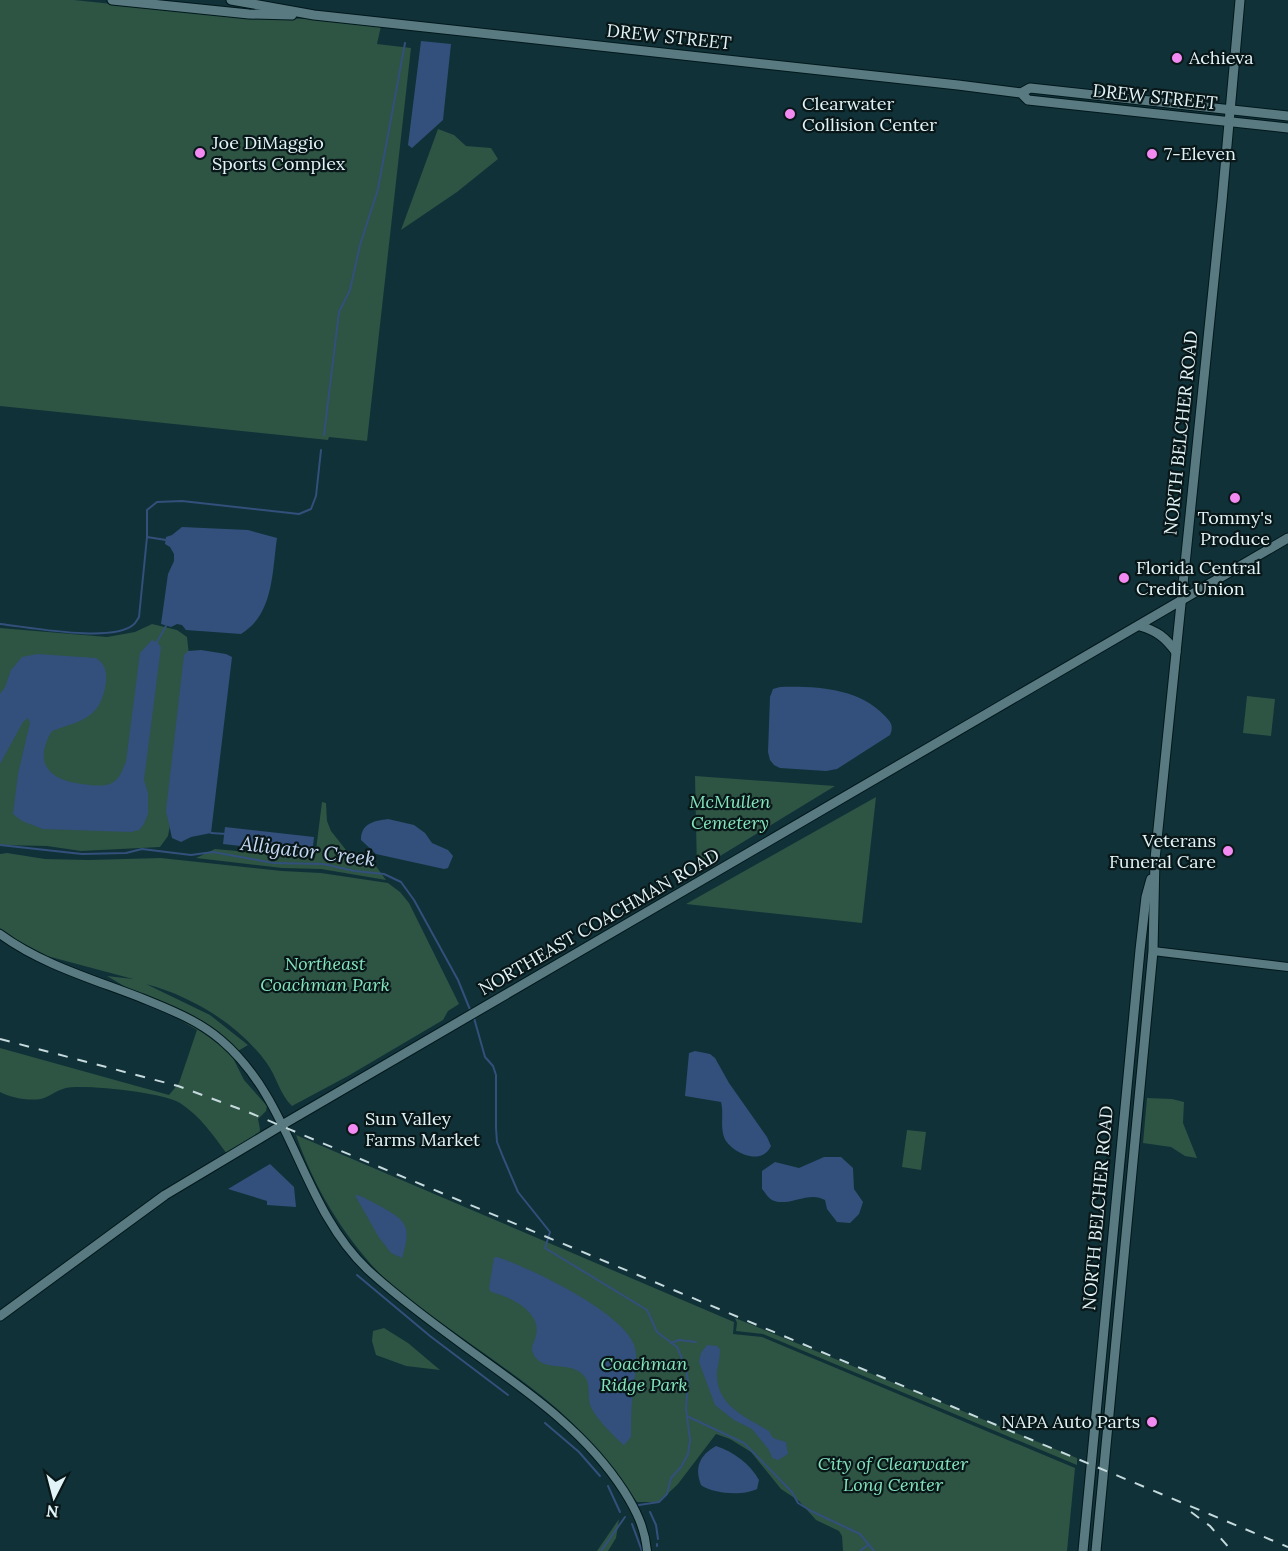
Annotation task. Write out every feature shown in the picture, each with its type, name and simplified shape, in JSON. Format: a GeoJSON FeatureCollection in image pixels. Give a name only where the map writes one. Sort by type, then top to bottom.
{"type":"FeatureCollection","features":[{"type":"Feature","properties":{"kind":"main road","name":"DREW STREET"},"geometry":{"type":"LineString","coordinates":[[112,0],[249,14],[314,15]]}},
{"type":"Feature","properties":{"kind":"main road","name":"DREW STREET"},"geometry":{"type":"LineString","coordinates":[[231,0],[314,15],[1021,93],[1030,88],[1288,116]]}},
{"type":"Feature","properties":{"kind":"main road","name":"NORTH BELCHER ROAD"},"geometry":{"type":"LineString","coordinates":[[1096,1551],[1153,951],[1154,868],[1240,0]]}},
{"type":"Feature","properties":{"kind":"main road","name":"DREW STREET"},"geometry":{"type":"LineString","coordinates":[[1021,93],[1028,100],[1288,128]]}},
{"type":"Feature","properties":{"kind":"main road","name":"NORTHEAST COACHMAN ROAD"},"geometry":{"type":"LineString","coordinates":[[0,1316],[165,1196],[282,1125],[1288,538]]}},
{"type":"Feature","properties":{"kind":"main road"},"geometry":{"type":"LineString","coordinates":[[1140,626],[1156,631],[1167,639],[1176,652]]}},
{"type":"Feature","properties":{"kind":"main road","name":"NORTH BELCHER ROAD"},"geometry":{"type":"LineString","coordinates":[[1083,1551],[1140,950],[1146,897],[1154,868]]}},
{"type":"Feature","properties":{"kind":"street"},"geometry":{"type":"LineString","coordinates":[[0,934],[35,956],[184,1016],[211,1032],[251,1071],[273,1106],[329,1218],[367,1268],[409,1304],[570,1426],[611,1472],[621,1487],[643,1527],[648,1551]]}},
{"type":"Feature","properties":{"kind":"street"},"geometry":{"type":"LineString","coordinates":[[1153,951],[1288,967]]}},
{"type":"Feature","properties":{"kind":"green space","name":"Joe DiMaggio Sports Complex"},"geometry":{"type":"Polygon","coordinates":[[[0,0],[74,0],[248,18],[314,19],[381,26],[377,44],[411,48],[367,441],[329,437],[328,440],[0,406],[0,0]]]}},
{"type":"Feature","properties":{"kind":"green space"},"geometry":{"type":"Polygon","coordinates":[[[438,129],[454,135],[466,146],[491,148],[498,159],[457,192],[401,230],[438,129]]]}},
{"type":"Feature","properties":{"kind":"green space"},"geometry":{"type":"Polygon","coordinates":[[[152,624],[177,630],[187,637],[189,655],[178,783],[168,836],[160,847],[81,851],[47,846],[0,845],[0,628],[107,637],[135,632],[152,624]]]}},
{"type":"Feature","properties":{"kind":"green space"},"geometry":{"type":"Polygon","coordinates":[[[1247,696],[1275,699],[1271,736],[1243,733],[1247,696]]]}},
{"type":"Feature","properties":{"kind":"green space","name":"McMullen Cemetery"},"geometry":{"type":"Polygon","coordinates":[[[695,776],[835,786],[697,870],[695,776]]]}},
{"type":"Feature","properties":{"kind":"green space"},"geometry":{"type":"Polygon","coordinates":[[[876,797],[862,923],[686,904],[876,797]]]}},
{"type":"Feature","properties":{"kind":"green space"},"geometry":{"type":"Polygon","coordinates":[[[322,802],[326,803],[327,821],[331,831],[346,850],[373,862],[386,880],[321,869],[282,868],[196,858],[215,849],[315,858],[322,802]]]}},
{"type":"Feature","properties":{"kind":"green space","name":"Northeast Coachman Park"},"geometry":{"type":"Polygon","coordinates":[[[0,854],[45,859],[161,858],[321,873],[388,883],[409,903],[459,1004],[448,1011],[443,1020],[292,1106],[255,1048],[242,1035],[212,1013],[180,996],[146,984],[210,1015],[248,1045],[238,1051],[201,1021],[129,989],[107,976],[133,979],[47,956],[0,928],[0,854]]]}},
{"type":"Feature","properties":{"kind":"green space"},"geometry":{"type":"Polygon","coordinates":[[[177,1018],[198,1028],[231,1054],[244,1080],[267,1106],[266,1111],[258,1119],[259,1135],[227,1154],[200,1120],[187,1108],[172,1099],[124,1090],[89,1087],[66,1088],[36,1100],[0,1092],[0,1048],[169,1095],[179,1083],[197,1030],[177,1018]]]}},
{"type":"Feature","properties":{"kind":"green space"},"geometry":{"type":"Polygon","coordinates":[[[1147,1098],[1184,1102],[1183,1123],[1197,1158],[1185,1156],[1171,1147],[1143,1143],[1147,1098]]]}},
{"type":"Feature","properties":{"kind":"green space"},"geometry":{"type":"Polygon","coordinates":[[[907,1130],[926,1132],[921,1170],[902,1167],[907,1130]]]}},
{"type":"Feature","properties":{"kind":"green space"},"geometry":{"type":"Polygon","coordinates":[[[296,1135],[734,1322],[733,1334],[762,1337],[1075,1468],[1067,1551],[843,1551],[842,1536],[839,1531],[816,1520],[799,1501],[781,1489],[751,1452],[730,1439],[716,1434],[678,1484],[659,1502],[637,1502],[594,1446],[557,1408],[409,1299],[366,1259],[330,1209],[311,1173],[296,1135]]]}},
{"type":"Feature","properties":{"kind":"green space"},"geometry":{"type":"Polygon","coordinates":[[[735,1318],[1077,1458],[1077,1465],[763,1334],[736,1331],[735,1318]]]}},
{"type":"Feature","properties":{"kind":"green space"},"geometry":{"type":"Polygon","coordinates":[[[384,1328],[408,1343],[440,1370],[406,1366],[376,1355],[372,1341],[373,1331],[384,1328]]]}},
{"type":"Feature","properties":{"kind":"green space"},"geometry":{"type":"Polygon","coordinates":[[[619,1519],[616,1538],[608,1551],[597,1551],[619,1519]]]}},
{"type":"Feature","properties":{"kind":"water"},"geometry":{"type":"Polygon","coordinates":[[[421,41],[451,44],[443,120],[412,148],[408,145],[421,41]]]}},
{"type":"Feature","properties":{"kind":"water"},"geometry":{"type":"Polygon","coordinates":[[[182,527],[248,530],[277,538],[270,591],[266,604],[252,626],[241,634],[186,630],[182,625],[177,624],[171,627],[161,624],[168,574],[174,561],[174,554],[165,544],[166,537],[182,527]]]}},
{"type":"Feature","properties":{"kind":"water"},"geometry":{"type":"Polygon","coordinates":[[[152,640],[161,647],[144,780],[148,793],[148,814],[144,824],[139,830],[131,832],[43,829],[22,821],[13,814],[18,774],[30,723],[28,718],[23,722],[0,764],[0,694],[11,670],[22,657],[37,654],[96,658],[102,663],[106,678],[100,704],[95,711],[81,720],[52,731],[46,742],[44,760],[47,768],[53,774],[70,782],[96,786],[107,785],[118,777],[126,762],[140,653],[152,640]]]}},
{"type":"Feature","properties":{"kind":"water"},"geometry":{"type":"Polygon","coordinates":[[[201,650],[232,657],[211,833],[191,837],[181,842],[172,838],[166,811],[184,655],[188,651],[201,650]]]}},
{"type":"Feature","properties":{"kind":"water"},"geometry":{"type":"Polygon","coordinates":[[[780,687],[836,690],[862,699],[874,706],[888,720],[892,727],[890,735],[837,769],[826,771],[780,768],[770,760],[768,752],[770,697],[773,689],[780,687]]]}},
{"type":"Feature","properties":{"kind":"water"},"geometry":{"type":"Polygon","coordinates":[[[388,819],[414,825],[425,833],[432,843],[448,850],[453,856],[448,868],[376,854],[361,840],[363,830],[369,824],[388,819]]]}},
{"type":"Feature","properties":{"kind":"water"},"geometry":{"type":"Polygon","coordinates":[[[225,827],[314,837],[312,854],[223,844],[225,827]]]}},
{"type":"Feature","properties":{"kind":"water"},"geometry":{"type":"Polygon","coordinates":[[[695,1051],[710,1054],[715,1058],[729,1083],[767,1137],[771,1146],[766,1153],[753,1157],[738,1152],[727,1142],[723,1133],[721,1102],[685,1096],[689,1053],[695,1051]]]}},
{"type":"Feature","properties":{"kind":"water"},"geometry":{"type":"Polygon","coordinates":[[[824,1157],[841,1157],[853,1168],[854,1189],[863,1202],[859,1214],[850,1223],[837,1222],[827,1209],[825,1200],[819,1197],[778,1202],[771,1199],[762,1189],[762,1171],[775,1162],[799,1168],[824,1157]]]}},
{"type":"Feature","properties":{"kind":"water"},"geometry":{"type":"Polygon","coordinates":[[[270,1164],[294,1187],[296,1207],[267,1205],[267,1201],[228,1189],[270,1164]]]}},
{"type":"Feature","properties":{"kind":"water"},"geometry":{"type":"Polygon","coordinates":[[[355,1195],[386,1209],[404,1224],[407,1237],[402,1258],[391,1253],[378,1236],[355,1195]]]}},
{"type":"Feature","properties":{"kind":"water"},"geometry":{"type":"Polygon","coordinates":[[[497,1257],[574,1293],[612,1319],[626,1332],[634,1345],[636,1362],[631,1437],[624,1445],[593,1411],[587,1380],[581,1373],[569,1368],[548,1365],[537,1359],[532,1348],[537,1327],[529,1312],[515,1301],[491,1292],[489,1288],[494,1258],[497,1257]]]}},
{"type":"Feature","properties":{"kind":"water"},"geometry":{"type":"Polygon","coordinates":[[[707,1345],[717,1346],[720,1349],[718,1383],[726,1401],[741,1415],[769,1431],[773,1438],[786,1442],[788,1454],[778,1460],[772,1458],[769,1450],[752,1429],[734,1420],[715,1405],[699,1362],[701,1353],[707,1345]]]}},
{"type":"Feature","properties":{"kind":"water"},"geometry":{"type":"Polygon","coordinates":[[[716,1446],[735,1455],[751,1469],[759,1480],[757,1489],[744,1493],[728,1493],[701,1485],[698,1467],[706,1453],[716,1446]]]}},
{"type":"Feature","properties":{"kind":"waterway"},"geometry":{"type":"LineString","coordinates":[[324,435],[339,312],[350,290],[360,245],[378,189],[405,43]]}},
{"type":"Feature","properties":{"kind":"waterway"},"geometry":{"type":"LineString","coordinates":[[147,537],[147,510],[157,502],[182,501],[299,514],[311,509],[316,496],[321,450]]}},
{"type":"Feature","properties":{"kind":"waterway"},"geometry":{"type":"LineString","coordinates":[[0,624],[89,633],[107,633],[133,625],[139,617],[147,537],[166,540]]}},
{"type":"Feature","properties":{"kind":"waterway"},"geometry":{"type":"LineString","coordinates":[[157,642],[166,626]]}},
{"type":"Feature","properties":{"kind":"waterway"},"geometry":{"type":"LineString","coordinates":[[211,833],[227,834]]}},
{"type":"Feature","properties":{"kind":"waterway","name":"Alligator Creek"},"geometry":{"type":"LineString","coordinates":[[0,845],[82,854],[126,853],[142,849],[191,855],[213,852],[274,863],[323,864],[384,874],[401,882],[414,900],[458,980],[471,1012]]}},
{"type":"Feature","properties":{"kind":"waterway","name":"Alligator Creek"},"geometry":{"type":"LineString","coordinates":[[474,1018],[485,1057],[493,1066],[496,1075],[497,1142],[518,1192],[550,1232],[545,1248],[647,1310],[657,1332],[677,1347],[686,1368],[688,1382],[686,1408],[690,1440],[688,1454],[681,1467],[671,1478],[667,1494],[659,1502],[639,1505]]}},
{"type":"Feature","properties":{"kind":"waterway"},"geometry":{"type":"LineString","coordinates":[[357,1275],[430,1336],[508,1395]]}},
{"type":"Feature","properties":{"kind":"waterway"},"geometry":{"type":"LineString","coordinates":[[671,1343],[679,1340],[696,1342]]}},
{"type":"Feature","properties":{"kind":"waterway","name":"Alligator Creek"},"geometry":{"type":"LineString","coordinates":[[689,1417],[744,1443],[792,1492],[798,1503],[860,1534],[874,1551]]}},
{"type":"Feature","properties":{"kind":"waterway"},"geometry":{"type":"LineString","coordinates":[[545,1423],[579,1452],[600,1476]]}},
{"type":"Feature","properties":{"kind":"waterway"},"geometry":{"type":"LineString","coordinates":[[608,1486],[620,1512]]}},
{"type":"Feature","properties":{"kind":"waterway"},"geometry":{"type":"LineString","coordinates":[[650,1512],[656,1525],[658,1539]]}},
{"type":"Feature","properties":{"kind":"waterway","name":"Alligator Creek"},"geometry":{"type":"LineString","coordinates":[[601,1551],[625,1517]]}},
{"type":"Feature","properties":{"kind":"waterway"},"geometry":{"type":"LineString","coordinates":[[632,1524],[642,1551]]}},
{"type":"Feature","properties":{"kind":"waterway","name":"Alligator Creek"},"geometry":{"type":"LineString","coordinates":[[860,1551],[869,1544]]}},
{"type":"Feature","properties":{"kind":"railway"},"geometry":{"type":"LineString","coordinates":[[0,1039],[178,1086],[248,1112],[1288,1547]]}},
{"type":"Feature","properties":{"kind":"railway"},"geometry":{"type":"LineString","coordinates":[[1191,1512],[1210,1526],[1232,1551]]}},
{"type":"Feature","properties":{"kind":"place","name":"Achieva"},"geometry":{"type":"Point","coordinates":[1177,58]}},
{"type":"Feature","properties":{"kind":"place","name":"Clearwater Collision Center"},"geometry":{"type":"Point","coordinates":[790,114]}},
{"type":"Feature","properties":{"kind":"place","name":"Joe DiMaggio Sports Complex"},"geometry":{"type":"Point","coordinates":[200,153]}},
{"type":"Feature","properties":{"kind":"place","name":"7-Eleven"},"geometry":{"type":"Point","coordinates":[1152,154]}},
{"type":"Feature","properties":{"kind":"place","name":"Tommy's Produce"},"geometry":{"type":"Point","coordinates":[1235,498]}},
{"type":"Feature","properties":{"kind":"place","name":"Florida Central Credit Union"},"geometry":{"type":"Point","coordinates":[1124,578]}},
{"type":"Feature","properties":{"kind":"place","name":"Veterans Funeral Care"},"geometry":{"type":"Point","coordinates":[1228,851]}},
{"type":"Feature","properties":{"kind":"place","name":"Sun Valley Farms Market"},"geometry":{"type":"Point","coordinates":[353,1129]}},
{"type":"Feature","properties":{"kind":"place","name":"NAPA Auto Parts"},"geometry":{"type":"Point","coordinates":[1152,1422]}},
{"type":"Feature","properties":{"kind":"park label","name":"Coachman Ridge Park"},"geometry":{"type":"Point","coordinates":[644,1374]}},
{"type":"Feature","properties":{"kind":"park label","name":"City of Clearwater Long Center"},"geometry":{"type":"Point","coordinates":[893,1474]}}]}
